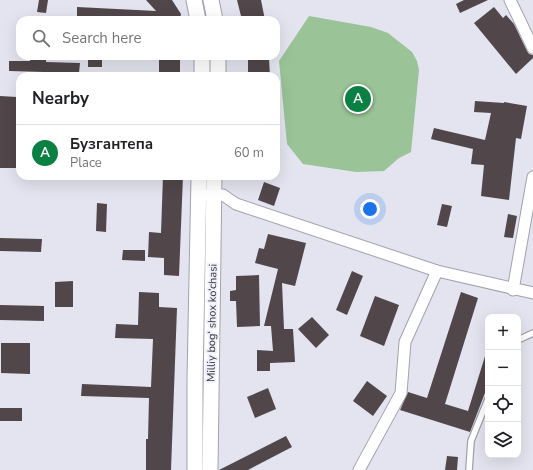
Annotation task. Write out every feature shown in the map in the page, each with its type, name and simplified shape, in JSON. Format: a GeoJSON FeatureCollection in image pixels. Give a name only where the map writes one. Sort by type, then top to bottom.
{"type":"FeatureCollection","features":[{"type":"Feature","properties":{"kind":"main road"},"geometry":{"type":"LineString","coordinates":[[194,0],[197,16]]}},
{"type":"Feature","properties":{"kind":"main road"},"geometry":{"type":"LineString","coordinates":[[211,0],[214,16]]}},
{"type":"Feature","properties":{"kind":"main road"},"geometry":{"type":"LineString","coordinates":[[202,60],[202,72]]}},
{"type":"Feature","properties":{"kind":"main road"},"geometry":{"type":"LineString","coordinates":[[218,60],[218,72]]}},
{"type":"Feature","properties":{"kind":"main road","name":"Milliy bog‘ shox ko‘chasi"},"geometry":{"type":"LineString","coordinates":[[195,470],[199,180]]}},
{"type":"Feature","properties":{"kind":"main road","name":"Milliy bog‘ shox ko‘chasi"},"geometry":{"type":"LineString","coordinates":[[210,470],[214,180]]}},
{"type":"Feature","properties":{"kind":"main road"},"geometry":{"type":"LineString","coordinates":[[195,379],[211,380]]}},
{"type":"Feature","properties":{"kind":"street"},"geometry":{"type":"LineString","coordinates":[[510,0],[533,48]]}},
{"type":"Feature","properties":{"kind":"street"},"geometry":{"type":"LineString","coordinates":[[513,290],[533,178]]}},
{"type":"Feature","properties":{"kind":"street"},"geometry":{"type":"LineString","coordinates":[[198,195],[223,196],[236,204],[437,271],[513,290],[533,293]]}},
{"type":"Feature","properties":{"kind":"street"},"geometry":{"type":"LineString","coordinates":[[359,470],[401,393],[405,342],[437,271]]}},
{"type":"Feature","properties":{"kind":"lane"},"geometry":{"type":"LineString","coordinates":[[521,339],[533,333]]}},
{"type":"Feature","properties":{"kind":"lane"},"geometry":{"type":"LineString","coordinates":[[469,470],[471,441],[485,406]]}},
{"type":"Feature","properties":{"kind":"green space"},"geometry":{"type":"Polygon","coordinates":[[[309,16],[371,27],[388,33],[412,52],[417,61],[419,70],[411,152],[399,158],[384,171],[356,172],[303,164],[287,144],[280,60],[309,16]]]}},
{"type":"Feature","properties":{"kind":"building"},"geometry":{"type":"Polygon","coordinates":[[[39,0],[48,0],[46,13],[37,12],[39,0]]]}},
{"type":"Feature","properties":{"kind":"building"},"geometry":{"type":"Polygon","coordinates":[[[146,0],[172,0],[181,14],[181,16],[77,16],[77,7],[156,11],[146,0]]]}},
{"type":"Feature","properties":{"kind":"building"},"geometry":{"type":"Polygon","coordinates":[[[237,0],[261,0],[264,16],[241,16],[237,0]]]}},
{"type":"Feature","properties":{"kind":"building"},"geometry":{"type":"Polygon","coordinates":[[[464,0],[488,0],[460,13],[456,4],[464,0]]]}},
{"type":"Feature","properties":{"kind":"building"},"geometry":{"type":"Polygon","coordinates":[[[494,7],[503,18],[506,15],[514,24],[527,51],[529,54],[533,55],[533,58],[516,74],[474,23],[494,7]]]}},
{"type":"Feature","properties":{"kind":"building"},"geometry":{"type":"Polygon","coordinates":[[[46,60],[46,62],[80,63],[79,72],[9,71],[9,61],[46,60]]]}},
{"type":"Feature","properties":{"kind":"building"},"geometry":{"type":"Polygon","coordinates":[[[88,60],[102,60],[102,67],[88,67],[88,60]]]}},
{"type":"Feature","properties":{"kind":"building"},"geometry":{"type":"Polygon","coordinates":[[[159,60],[180,60],[180,72],[159,72],[159,60]]]}},
{"type":"Feature","properties":{"kind":"building"},"geometry":{"type":"Polygon","coordinates":[[[248,60],[269,60],[270,72],[248,72],[248,60]]]}},
{"type":"Feature","properties":{"kind":"building"},"geometry":{"type":"Polygon","coordinates":[[[0,96],[16,97],[16,168],[0,168],[0,96]]]}},
{"type":"Feature","properties":{"kind":"building"},"geometry":{"type":"Polygon","coordinates":[[[475,101],[504,102],[527,106],[521,139],[516,138],[509,200],[481,196],[484,165],[471,164],[473,149],[431,139],[434,128],[485,140],[491,113],[474,112],[475,101]]]}},
{"type":"Feature","properties":{"kind":"building"},"geometry":{"type":"Polygon","coordinates":[[[163,180],[183,180],[179,276],[164,275],[164,258],[148,257],[149,232],[161,233],[163,180]]]}},
{"type":"Feature","properties":{"kind":"building"},"geometry":{"type":"Polygon","coordinates":[[[264,182],[280,188],[274,206],[258,200],[264,182]]]}},
{"type":"Feature","properties":{"kind":"building"},"geometry":{"type":"Polygon","coordinates":[[[97,203],[107,204],[106,232],[96,231],[97,203]]]}},
{"type":"Feature","properties":{"kind":"building"},"geometry":{"type":"Polygon","coordinates":[[[442,204],[452,206],[447,227],[437,225],[442,204]]]}},
{"type":"Feature","properties":{"kind":"building"},"geometry":{"type":"Polygon","coordinates":[[[508,214],[517,216],[513,238],[504,237],[508,214]]]}},
{"type":"Feature","properties":{"kind":"building"},"geometry":{"type":"Polygon","coordinates":[[[268,234],[306,243],[295,286],[282,283],[284,329],[293,329],[295,362],[270,363],[270,371],[257,371],[257,350],[273,351],[271,326],[264,326],[278,269],[255,263],[259,248],[264,249],[268,234]]]}},
{"type":"Feature","properties":{"kind":"building"},"geometry":{"type":"Polygon","coordinates":[[[0,238],[42,239],[41,252],[0,251],[0,238]]]}},
{"type":"Feature","properties":{"kind":"building"},"geometry":{"type":"Polygon","coordinates":[[[123,250],[145,250],[145,261],[122,260],[123,250]]]}},
{"type":"Feature","properties":{"kind":"building"},"geometry":{"type":"Polygon","coordinates":[[[352,271],[363,276],[347,315],[336,310],[352,271]]]}},
{"type":"Feature","properties":{"kind":"building"},"geometry":{"type":"Polygon","coordinates":[[[259,275],[260,326],[237,327],[236,301],[230,301],[230,291],[236,290],[236,276],[259,275]]]}},
{"type":"Feature","properties":{"kind":"building"},"geometry":{"type":"Polygon","coordinates":[[[73,281],[73,307],[55,307],[55,282],[73,281]]]}},
{"type":"Feature","properties":{"kind":"building"},"geometry":{"type":"Polygon","coordinates":[[[139,292],[159,293],[159,307],[177,308],[171,470],[146,470],[146,439],[148,439],[149,398],[81,396],[82,384],[151,387],[153,339],[115,338],[116,324],[138,325],[139,292]]]}},
{"type":"Feature","properties":{"kind":"building"},"geometry":{"type":"Polygon","coordinates":[[[461,292],[478,298],[445,404],[468,411],[485,356],[485,393],[470,432],[400,410],[408,392],[427,398],[461,292]]]}},
{"type":"Feature","properties":{"kind":"building"},"geometry":{"type":"Polygon","coordinates":[[[375,296],[399,305],[384,346],[360,336],[375,296]]]}},
{"type":"Feature","properties":{"kind":"building"},"geometry":{"type":"Polygon","coordinates":[[[0,305],[44,306],[44,321],[0,320],[0,305]]]}},
{"type":"Feature","properties":{"kind":"building"},"geometry":{"type":"Polygon","coordinates":[[[312,317],[329,335],[316,348],[298,329],[312,317]]]}},
{"type":"Feature","properties":{"kind":"building"},"geometry":{"type":"Polygon","coordinates":[[[1,343],[30,343],[30,374],[1,373],[1,343]]]}},
{"type":"Feature","properties":{"kind":"building"},"geometry":{"type":"Polygon","coordinates":[[[367,381],[387,396],[373,416],[353,401],[367,381]]]}},
{"type":"Feature","properties":{"kind":"building"},"geometry":{"type":"Polygon","coordinates":[[[268,388],[276,409],[255,418],[247,397],[268,388]]]}},
{"type":"Feature","properties":{"kind":"building"},"geometry":{"type":"Polygon","coordinates":[[[0,408],[22,408],[22,421],[0,421],[0,408]]]}},
{"type":"Feature","properties":{"kind":"building"},"geometry":{"type":"Polygon","coordinates":[[[286,436],[292,447],[248,470],[219,470],[286,436]]]}},
{"type":"Feature","properties":{"kind":"building"},"geometry":{"type":"Polygon","coordinates":[[[447,456],[458,457],[457,470],[445,470],[447,456]]]}},
{"type":"Feature","properties":{"kind":"place","name":"Бузгантепа"},"geometry":{"type":"Point","coordinates":[358,99]}}]}
